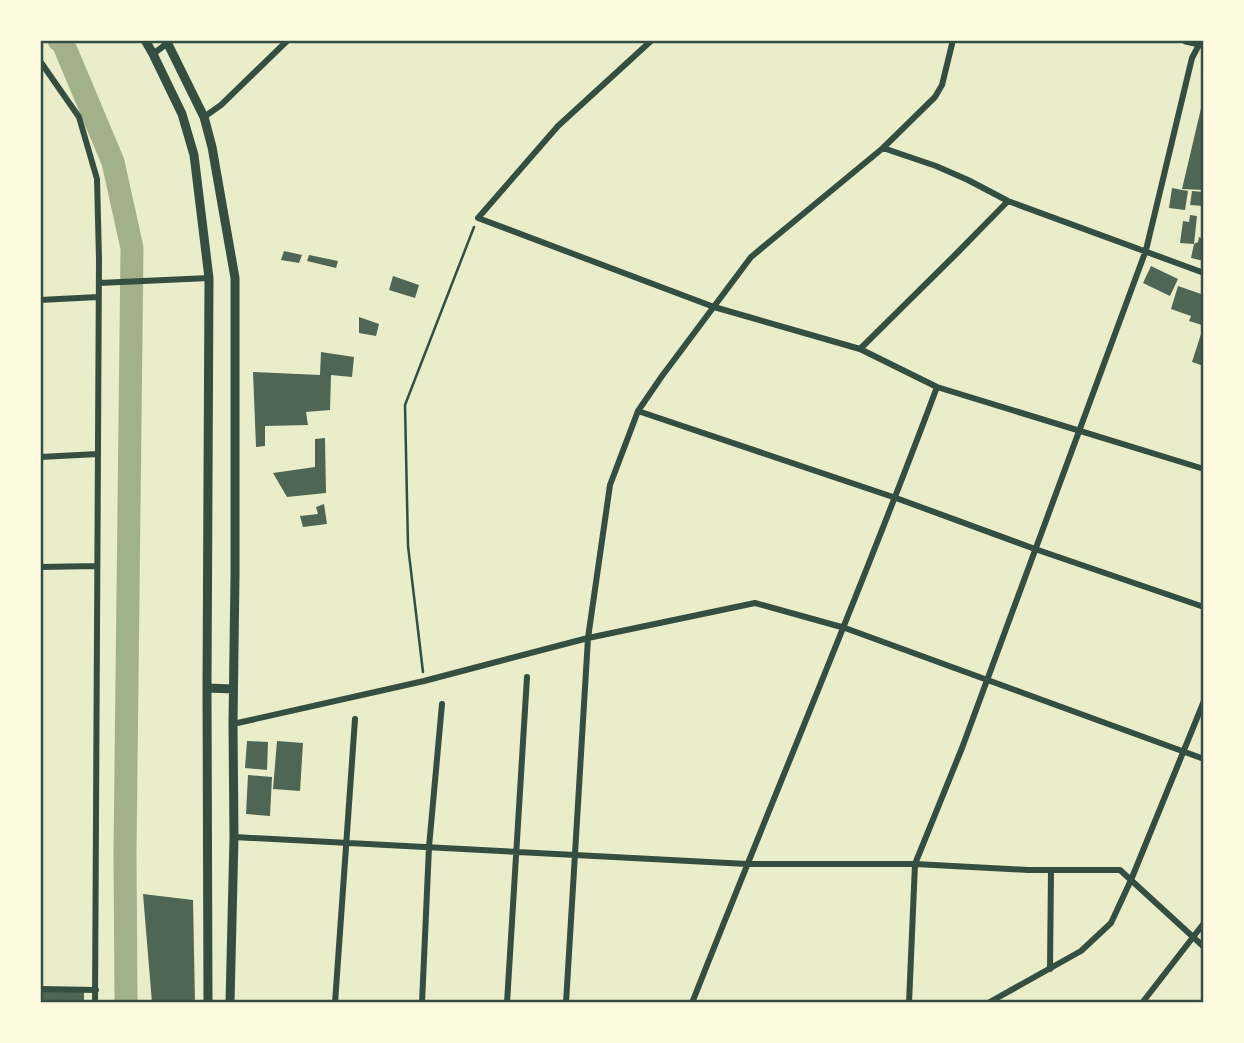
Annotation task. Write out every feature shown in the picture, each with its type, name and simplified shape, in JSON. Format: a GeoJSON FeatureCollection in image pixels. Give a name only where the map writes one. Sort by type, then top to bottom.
{"type":"FeatureCollection","features":[{"type":"Feature","properties":{"kind":"main road"},"geometry":{"type":"LineString","coordinates":[[145,40],[183,114],[194,155],[209,278],[208,1003]]}},
{"type":"Feature","properties":{"kind":"main road"},"geometry":{"type":"LineString","coordinates":[[168,42],[204,117],[212,147],[235,278],[234,837],[229,1003]]}},
{"type":"Feature","properties":{"kind":"main road"},"geometry":{"type":"LineString","coordinates":[[208,688],[233,689]]}},
{"type":"Feature","properties":{"kind":"street"},"geometry":{"type":"LineString","coordinates":[[204,117],[221,105],[288,40]]}},
{"type":"Feature","properties":{"kind":"street"},"geometry":{"type":"LineString","coordinates":[[652,40],[558,126],[478,218],[714,307],[860,349],[937,387],[1204,469]]}},
{"type":"Feature","properties":{"kind":"street"},"geometry":{"type":"LineString","coordinates":[[566,1003],[588,638],[610,485],[638,411],[751,257],[883,148],[935,97],[942,85],[953,40]]}},
{"type":"Feature","properties":{"kind":"street"},"geometry":{"type":"LineString","coordinates":[[153,54],[168,42]]}},
{"type":"Feature","properties":{"kind":"street"},"geometry":{"type":"LineString","coordinates":[[909,1003],[915,864],[988,680],[1146,250],[1195,42]]}},
{"type":"Feature","properties":{"kind":"street"},"geometry":{"type":"LineString","coordinates":[[40,61],[79,117],[97,179],[99,297],[95,1003]]}},
{"type":"Feature","properties":{"kind":"street"},"geometry":{"type":"LineString","coordinates":[[883,148],[936,166],[1007,201],[1204,273]]}},
{"type":"Feature","properties":{"kind":"street"},"geometry":{"type":"LineString","coordinates":[[860,349],[1007,201]]}},
{"type":"Feature","properties":{"kind":"street"},"geometry":{"type":"LineString","coordinates":[[99,283],[209,278]]}},
{"type":"Feature","properties":{"kind":"street"},"geometry":{"type":"LineString","coordinates":[[40,300],[99,297]]}},
{"type":"Feature","properties":{"kind":"street"},"geometry":{"type":"LineString","coordinates":[[692,1003],[845,628],[937,387]]}},
{"type":"Feature","properties":{"kind":"street"},"geometry":{"type":"LineString","coordinates":[[638,411],[896,498],[1204,607]]}},
{"type":"Feature","properties":{"kind":"street"},"geometry":{"type":"LineString","coordinates":[[40,457],[98,454]]}},
{"type":"Feature","properties":{"kind":"street"},"geometry":{"type":"LineString","coordinates":[[40,567],[97,566]]}},
{"type":"Feature","properties":{"kind":"street"},"geometry":{"type":"LineString","coordinates":[[233,724],[424,681],[588,638],[755,603],[845,628],[1204,759]]}},
{"type":"Feature","properties":{"kind":"street"},"geometry":{"type":"LineString","coordinates":[[507,1003],[527,677]]}},
{"type":"Feature","properties":{"kind":"street"},"geometry":{"type":"LineString","coordinates":[[988,1003],[1081,951],[1111,923],[1204,701]]}},
{"type":"Feature","properties":{"kind":"street"},"geometry":{"type":"LineString","coordinates":[[422,1003],[429,847],[442,704]]}},
{"type":"Feature","properties":{"kind":"street"},"geometry":{"type":"LineString","coordinates":[[335,1003],[355,719]]}},
{"type":"Feature","properties":{"kind":"street"},"geometry":{"type":"LineString","coordinates":[[234,837],[747,864],[915,864],[1120,870],[1204,947]]}},
{"type":"Feature","properties":{"kind":"street"},"geometry":{"type":"LineString","coordinates":[[1050,969],[1051,870]]}},
{"type":"Feature","properties":{"kind":"street"},"geometry":{"type":"LineString","coordinates":[[1142,1003],[1204,923]]}},
{"type":"Feature","properties":{"kind":"street"},"geometry":{"type":"LineString","coordinates":[[40,989],[96,990]]}},
{"type":"Feature","properties":{"kind":"path"},"geometry":{"type":"LineString","coordinates":[[424,681],[408,545],[405,405],[478,218]]}},
{"type":"Feature","properties":{"kind":"building"},"geometry":{"type":"Polygon","coordinates":[[[1203,100],[1204,190],[1182,189],[1203,100]]]}},
{"type":"Feature","properties":{"kind":"building"},"geometry":{"type":"Polygon","coordinates":[[[1172,188],[1188,191],[1185,210],[1169,208],[1172,188]]]}},
{"type":"Feature","properties":{"kind":"building"},"geometry":{"type":"Polygon","coordinates":[[[1192,191],[1204,192],[1204,206],[1190,205],[1192,191]]]}},
{"type":"Feature","properties":{"kind":"building"},"geometry":{"type":"Polygon","coordinates":[[[1190,215],[1197,216],[1194,244],[1180,243],[1183,221],[1189,222],[1190,215]]]}},
{"type":"Feature","properties":{"kind":"building"},"geometry":{"type":"Polygon","coordinates":[[[1202,230],[1204,261],[1191,258],[1194,244],[1201,238],[1202,230]]]}},
{"type":"Feature","properties":{"kind":"building"},"geometry":{"type":"Polygon","coordinates":[[[284,251],[302,255],[299,263],[281,260],[284,251]]]}},
{"type":"Feature","properties":{"kind":"building"},"geometry":{"type":"Polygon","coordinates":[[[309,255],[338,261],[336,268],[307,261],[309,255]]]}},
{"type":"Feature","properties":{"kind":"building"},"geometry":{"type":"Polygon","coordinates":[[[1151,266],[1178,279],[1170,296],[1143,283],[1151,266]]]}},
{"type":"Feature","properties":{"kind":"building"},"geometry":{"type":"Polygon","coordinates":[[[393,276],[419,285],[415,298],[389,290],[393,276]]]}},
{"type":"Feature","properties":{"kind":"building"},"geometry":{"type":"Polygon","coordinates":[[[1178,286],[1204,295],[1202,325],[1189,321],[1191,316],[1171,309],[1178,286]]]}},
{"type":"Feature","properties":{"kind":"building"},"geometry":{"type":"Polygon","coordinates":[[[359,317],[379,324],[376,336],[359,333],[359,317]]]}},
{"type":"Feature","properties":{"kind":"building"},"geometry":{"type":"Polygon","coordinates":[[[1201,334],[1204,335],[1204,366],[1192,362],[1201,334]]]}},
{"type":"Feature","properties":{"kind":"building"},"geometry":{"type":"Polygon","coordinates":[[[321,352],[354,357],[352,377],[331,375],[330,410],[306,412],[308,425],[265,426],[265,446],[256,447],[253,372],[320,375],[321,352]]]}},
{"type":"Feature","properties":{"kind":"building"},"geometry":{"type":"Polygon","coordinates":[[[325,438],[326,493],[287,497],[273,473],[315,467],[315,439],[325,438]]]}},
{"type":"Feature","properties":{"kind":"building"},"geometry":{"type":"Polygon","coordinates":[[[324,504],[327,524],[303,527],[300,516],[318,514],[316,507],[324,504]]]}},
{"type":"Feature","properties":{"kind":"building"},"geometry":{"type":"Polygon","coordinates":[[[247,741],[268,742],[267,770],[245,768],[247,741]]]}},
{"type":"Feature","properties":{"kind":"building"},"geometry":{"type":"Polygon","coordinates":[[[277,741],[303,743],[300,791],[273,789],[277,741]]]}},
{"type":"Feature","properties":{"kind":"building"},"geometry":{"type":"Polygon","coordinates":[[[248,775],[272,777],[270,816],[246,814],[248,775]]]}},
{"type":"Feature","properties":{"kind":"building"},"geometry":{"type":"Polygon","coordinates":[[[143,894],[193,900],[195,1003],[152,1003],[143,894]]]}},
{"type":"Feature","properties":{"kind":"building"},"geometry":{"type":"Polygon","coordinates":[[[40,992],[84,992],[84,1003],[40,1003],[40,992]]]}},
{"type":"Feature","properties":{"kind":"waterway"},"geometry":{"type":"LineString","coordinates":[[59,40],[63,43],[113,162],[132,248],[125,853],[126,1003]]}}]}
